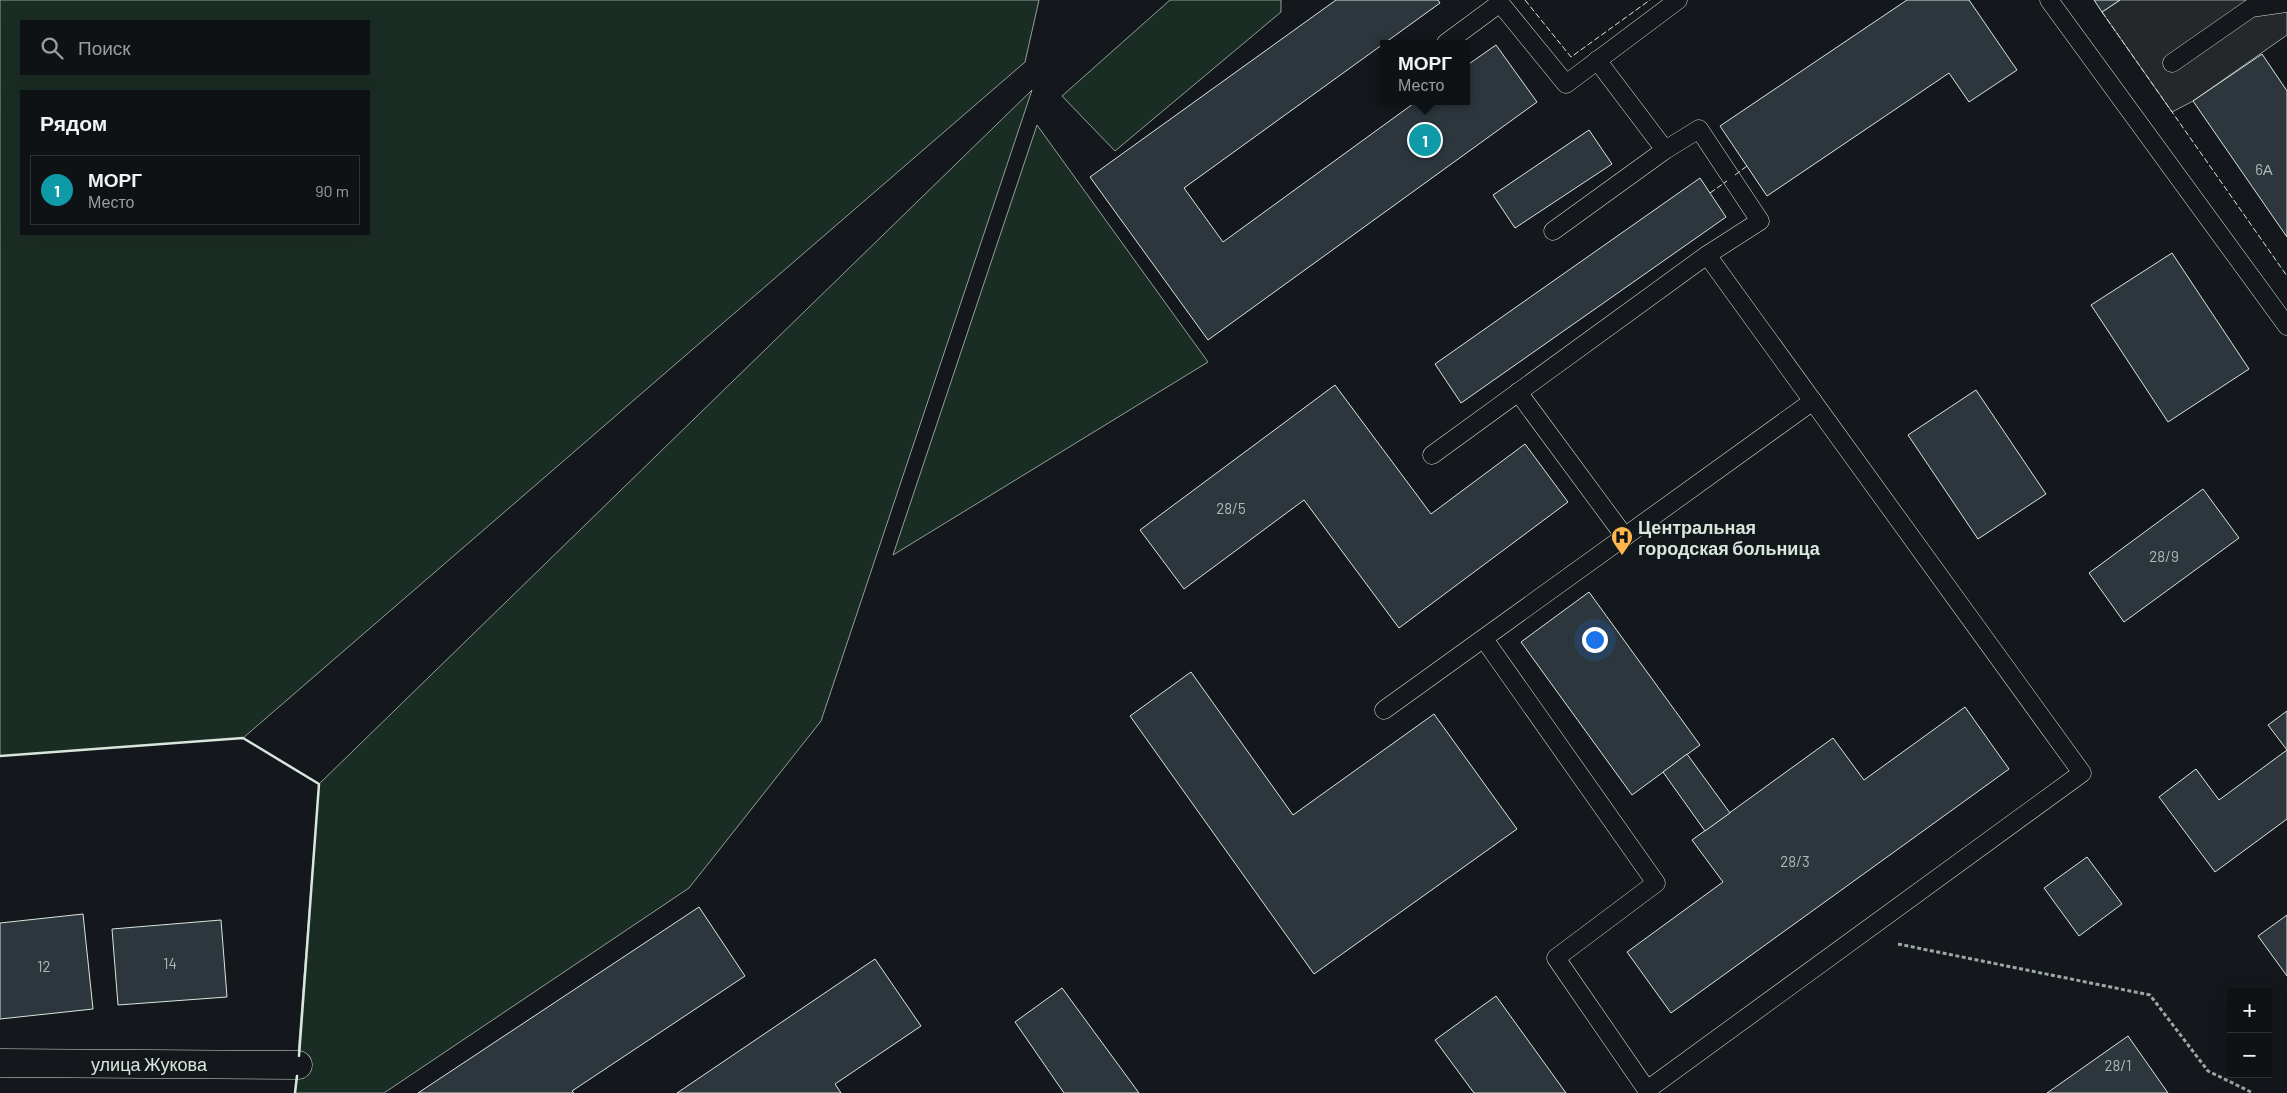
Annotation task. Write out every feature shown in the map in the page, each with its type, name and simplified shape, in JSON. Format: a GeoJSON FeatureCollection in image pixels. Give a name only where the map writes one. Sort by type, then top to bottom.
{"type":"FeatureCollection","features":[{"type":"Feature","properties":{"kind":"street","name":"улица Жукова"},"geometry":{"type":"LineString","coordinates":[[0,1063],[298,1065]]}},
{"type":"Feature","properties":{"kind":"lane"},"geometry":{"type":"LineString","coordinates":[[1450,40],[1500,3],[1566,84],[1678,0]]}},
{"type":"Feature","properties":{"kind":"lane"},"geometry":{"type":"LineString","coordinates":[[2049,0],[2287,326]]}},
{"type":"Feature","properties":{"kind":"lane"},"geometry":{"type":"LineString","coordinates":[[2172,63],[2251,8],[2287,3]]}},
{"type":"Feature","properties":{"kind":"lane"},"geometry":{"type":"LineString","coordinates":[[1597,60],[1665,150]]}},
{"type":"Feature","properties":{"kind":"lane"},"geometry":{"type":"LineString","coordinates":[[1432,455],[1707,255],[1760,221],[1699,129],[1665,150],[1553,231]]}},
{"type":"Feature","properties":{"kind":"lane"},"geometry":{"type":"LineString","coordinates":[[1484,639],[1656,883],[1556,958],[1648,1091],[2082,773],[1707,255]]}},
{"type":"Feature","properties":{"kind":"lane"},"geometry":{"type":"LineString","coordinates":[[1518,392],[1625,537]]}},
{"type":"Feature","properties":{"kind":"lane"},"geometry":{"type":"LineString","coordinates":[[1384,710],[1813,401]]}},
{"type":"Feature","properties":{"kind":"path"},"geometry":{"type":"LineString","coordinates":[[1859,936],[2150,995],[2208,1071],[2253,1093]]}},
{"type":"Feature","properties":{"kind":"green space"},"geometry":{"type":"Polygon","coordinates":[[[0,0],[1039,0],[1025,62],[243,738],[0,756],[0,0]]]}},
{"type":"Feature","properties":{"kind":"green space"},"geometry":{"type":"Polygon","coordinates":[[[1170,0],[1281,0],[1281,12],[1115,151],[1062,96],[1170,0]]]}},
{"type":"Feature","properties":{"kind":"green space"},"geometry":{"type":"Polygon","coordinates":[[[1032,90],[821,721],[689,888],[384,1093],[295,1093],[319,784],[1032,90]]]}},
{"type":"Feature","properties":{"kind":"green space"},"geometry":{"type":"Polygon","coordinates":[[[1037,125],[1208,362],[893,555],[1037,125]]]}},
{"type":"Feature","properties":{"kind":"shaded area"},"geometry":{"type":"Polygon","coordinates":[[[2120,0],[2287,0],[2287,35],[2193,101],[2172,112],[2102,12],[2120,0]]]}},
{"type":"Feature","properties":{"kind":"building"},"geometry":{"type":"Polygon","coordinates":[[[1336,0],[1438,0],[1440,3],[1389,40],[1380,40],[1380,46],[1184,188],[1223,242],[1411,105],[1470,105],[1470,63],[1496,45],[1537,102],[1208,340],[1090,177],[1336,0]]]}},
{"type":"Feature","properties":{"kind":"building"},"geometry":{"type":"Polygon","coordinates":[[[1907,0],[1969,0],[2017,70],[1969,102],[1949,73],[1767,196],[1720,126],[1907,0]]]}},
{"type":"Feature","properties":{"kind":"building"},"geometry":{"type":"Polygon","coordinates":[[[2094,0],[2120,0],[2102,12],[2094,0]]]}},
{"type":"Feature","properties":{"kind":"building"},"geometry":{"type":"Polygon","coordinates":[[[2262,54],[2287,91],[2287,237],[2193,101],[2262,54]]]}},
{"type":"Feature","properties":{"kind":"building"},"geometry":{"type":"Polygon","coordinates":[[[1589,130],[1612,164],[1515,228],[1493,195],[1589,130]]]}},
{"type":"Feature","properties":{"kind":"building"},"geometry":{"type":"Polygon","coordinates":[[[1700,178],[1726,217],[1461,403],[1435,364],[1700,178]]]}},
{"type":"Feature","properties":{"kind":"building"},"geometry":{"type":"Polygon","coordinates":[[[2172,253],[2249,369],[2168,422],[2091,305],[2172,253]]]}},
{"type":"Feature","properties":{"kind":"building"},"geometry":{"type":"Polygon","coordinates":[[[1335,385],[1431,514],[1525,444],[1568,502],[1399,628],[1304,500],[1184,589],[1140,530],[1335,385]]]}},
{"type":"Feature","properties":{"kind":"building"},"geometry":{"type":"Polygon","coordinates":[[[1976,390],[2046,494],[1978,539],[1908,435],[1976,390]]]}},
{"type":"Feature","properties":{"kind":"building"},"geometry":{"type":"Polygon","coordinates":[[[2203,489],[2239,538],[2124,622],[2089,573],[2203,489]]]}},
{"type":"Feature","properties":{"kind":"building"},"geometry":{"type":"Polygon","coordinates":[[[1589,592],[1700,745],[1632,795],[1521,642],[1589,592]]]}},
{"type":"Feature","properties":{"kind":"building"},"geometry":{"type":"Polygon","coordinates":[[[1191,672],[1293,815],[1434,714],[1517,829],[1314,974],[1130,716],[1191,672]]]}},
{"type":"Feature","properties":{"kind":"building"},"geometry":{"type":"Polygon","coordinates":[[[1965,707],[2009,769],[1671,1013],[1627,952],[1723,882],[1692,840],[1833,738],[1864,780],[1965,707]]]}},
{"type":"Feature","properties":{"kind":"building"},"geometry":{"type":"Polygon","coordinates":[[[2287,711],[2287,750],[2268,725],[2287,711]]]}},
{"type":"Feature","properties":{"kind":"building"},"geometry":{"type":"Polygon","coordinates":[[[2287,750],[2287,819],[2215,872],[2159,797],[2196,769],[2219,800],[2287,750]]]}},
{"type":"Feature","properties":{"kind":"building"},"geometry":{"type":"Polygon","coordinates":[[[1687,754],[1730,813],[1705,831],[1663,772],[1687,754]]]}},
{"type":"Feature","properties":{"kind":"building"},"geometry":{"type":"Polygon","coordinates":[[[2087,857],[2122,904],[2079,936],[2044,888],[2087,857]]]}},
{"type":"Feature","properties":{"kind":"building"},"geometry":{"type":"Polygon","coordinates":[[[699,907],[745,976],[572,1091],[574,1093],[418,1093],[699,907]]]}},
{"type":"Feature","properties":{"kind":"building"},"geometry":{"type":"Polygon","coordinates":[[[83,914],[93,1009],[0,1019],[0,923],[83,914]]]}},
{"type":"Feature","properties":{"kind":"building"},"geometry":{"type":"Polygon","coordinates":[[[2287,915],[2287,976],[2258,936],[2287,915]]]}},
{"type":"Feature","properties":{"kind":"building"},"geometry":{"type":"Polygon","coordinates":[[[221,920],[227,997],[118,1005],[112,929],[221,920]]]}},
{"type":"Feature","properties":{"kind":"building"},"geometry":{"type":"Polygon","coordinates":[[[875,959],[921,1026],[835,1084],[841,1093],[677,1093],[875,959]]]}},
{"type":"Feature","properties":{"kind":"building"},"geometry":{"type":"Polygon","coordinates":[[[1062,988],[1139,1093],[1064,1093],[1015,1022],[1062,988]]]}},
{"type":"Feature","properties":{"kind":"building"},"geometry":{"type":"Polygon","coordinates":[[[1496,996],[1566,1093],[1474,1093],[1435,1040],[1496,996]]]}},
{"type":"Feature","properties":{"kind":"building"},"geometry":{"type":"Polygon","coordinates":[[[2128,1036],[2168,1093],[2047,1093],[2128,1036]]]}},
{"type":"Feature","properties":{"kind":"fence"},"geometry":{"type":"LineString","coordinates":[[1525,0],[1571,57],[1650,0]]}},
{"type":"Feature","properties":{"kind":"fence"},"geometry":{"type":"LineString","coordinates":[[2102,12],[2287,276]]}},
{"type":"Feature","properties":{"kind":"fence"},"geometry":{"type":"LineString","coordinates":[[1735,175],[1747,166]]}},
{"type":"Feature","properties":{"kind":"fence"},"geometry":{"type":"LineString","coordinates":[[1710,193],[1727,181]]}},
{"type":"Feature","properties":{"kind":"wall"},"geometry":{"type":"LineString","coordinates":[[0,756],[243,738],[319,784],[299,1056]]}},
{"type":"Feature","properties":{"kind":"wall"},"geometry":{"type":"LineString","coordinates":[[295,1093],[297,1076]]}},
{"type":"Feature","properties":{"kind":"place","name":"МОРГ"},"geometry":{"type":"Point","coordinates":[1425,140]}},
{"type":"Feature","properties":{"kind":"place","name":"Центральная городская больница"},"geometry":{"type":"Point","coordinates":[1622,556]}}]}
